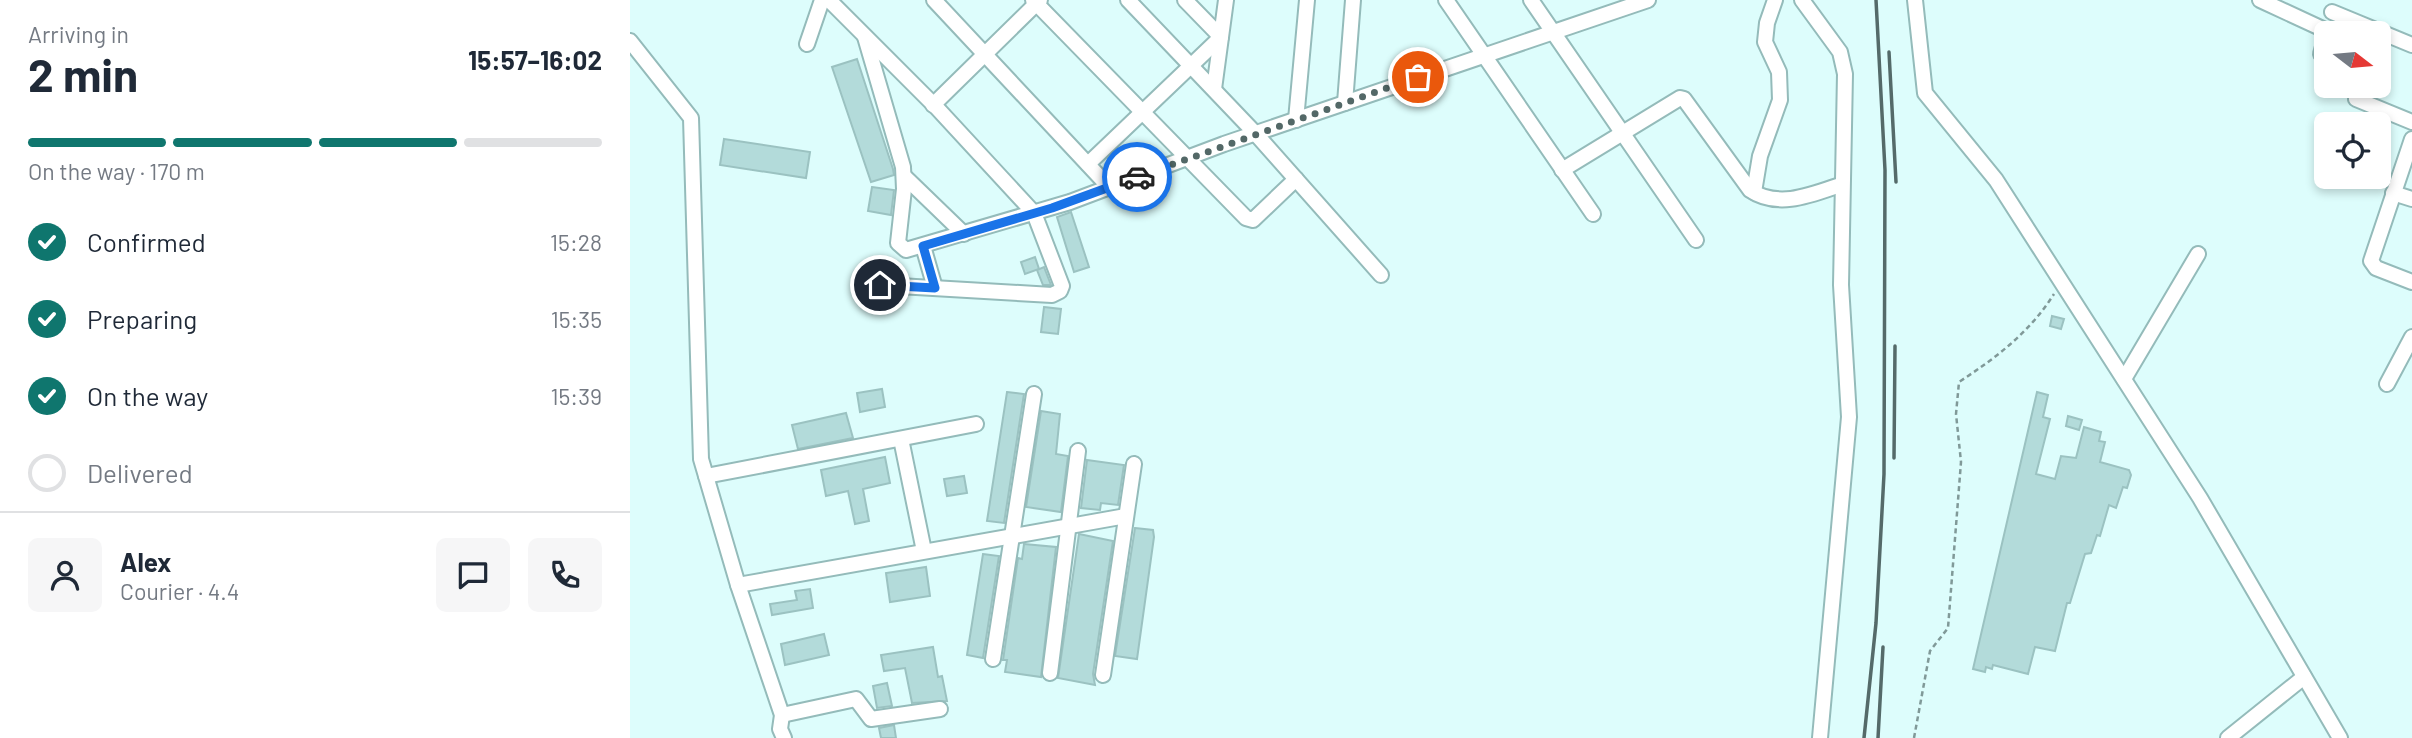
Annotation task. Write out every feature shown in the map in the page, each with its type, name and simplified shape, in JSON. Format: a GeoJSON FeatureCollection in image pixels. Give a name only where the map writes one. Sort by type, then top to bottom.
{"type":"FeatureCollection","features":[{"type":"Feature","properties":{"kind":"street"},"geometry":{"type":"LineString","coordinates":[[807,44],[822,0]]}},
{"type":"Feature","properties":{"kind":"street"},"geometry":{"type":"LineString","coordinates":[[829,0],[933,105],[1034,213],[1061,281],[1057,294],[864,284]]}},
{"type":"Feature","properties":{"kind":"street"},"geometry":{"type":"LineString","coordinates":[[934,0],[1110,187]]}},
{"type":"Feature","properties":{"kind":"street"},"geometry":{"type":"LineString","coordinates":[[1128,0],[1255,133],[1381,275]]}},
{"type":"Feature","properties":{"kind":"street"},"geometry":{"type":"LineString","coordinates":[[1185,0],[1221,37]]}},
{"type":"Feature","properties":{"kind":"street"},"geometry":{"type":"LineString","coordinates":[[1214,89],[1226,0]]}},
{"type":"Feature","properties":{"kind":"street"},"geometry":{"type":"LineString","coordinates":[[1296,120],[1307,0]]}},
{"type":"Feature","properties":{"kind":"street"},"geometry":{"type":"LineString","coordinates":[[1345,103],[1353,0]]}},
{"type":"Feature","properties":{"kind":"street"},"geometry":{"type":"LineString","coordinates":[[1446,0],[1592,214]]}},
{"type":"Feature","properties":{"kind":"street"},"geometry":{"type":"LineString","coordinates":[[1531,0],[1696,240]]}},
{"type":"Feature","properties":{"kind":"street"},"geometry":{"type":"LineString","coordinates":[[865,37],[905,177],[899,246],[906,250],[1034,213],[1255,133],[1552,32],[1619,5],[1648,0]]}},
{"type":"Feature","properties":{"kind":"street"},"geometry":{"type":"LineString","coordinates":[[1754,192],[1760,156],[1780,100],[1779,72],[1765,42],[1767,23],[1775,0]]}},
{"type":"Feature","properties":{"kind":"street"},"geometry":{"type":"LineString","coordinates":[[1802,0],[1844,63],[1840,185],[1841,285],[1849,417],[1819,738]]}},
{"type":"Feature","properties":{"kind":"street"},"geometry":{"type":"LineString","coordinates":[[1915,0],[1928,99],[1965,139],[1996,180],[2200,498],[2340,738]]}},
{"type":"Feature","properties":{"kind":"street"},"geometry":{"type":"LineString","coordinates":[[2260,0],[2314,27]]}},
{"type":"Feature","properties":{"kind":"street"},"geometry":{"type":"LineString","coordinates":[[933,105],[1036,1],[1249,220],[1253,220],[1296,179]]}},
{"type":"Feature","properties":{"kind":"street"},"geometry":{"type":"LineString","coordinates":[[2334,6],[2412,45]]}},
{"type":"Feature","properties":{"kind":"street"},"geometry":{"type":"LineString","coordinates":[[1088,164],[1221,37]]}},
{"type":"Feature","properties":{"kind":"street"},"geometry":{"type":"LineString","coordinates":[[630,41],[691,118],[701,458],[738,585],[782,715],[780,729],[784,738]]}},
{"type":"Feature","properties":{"kind":"street"},"geometry":{"type":"LineString","coordinates":[[1562,170],[1676,98],[1684,99],[1754,192],[1772,199],[1786,200],[1840,185]]}},
{"type":"Feature","properties":{"kind":"street"},"geometry":{"type":"LineString","coordinates":[[2356,99],[2412,122]]}},
{"type":"Feature","properties":{"kind":"street"},"geometry":{"type":"LineString","coordinates":[[2412,139],[2371,261],[2376,268],[2412,282]]}},
{"type":"Feature","properties":{"kind":"street"},"geometry":{"type":"LineString","coordinates":[[905,177],[964,234]]}},
{"type":"Feature","properties":{"kind":"street"},"geometry":{"type":"LineString","coordinates":[[2393,193],[2412,199]]}},
{"type":"Feature","properties":{"kind":"street"},"geometry":{"type":"LineString","coordinates":[[923,246],[935,288]]}},
{"type":"Feature","properties":{"kind":"street"},"geometry":{"type":"LineString","coordinates":[[2124,379],[2198,254]]}},
{"type":"Feature","properties":{"kind":"street"},"geometry":{"type":"LineString","coordinates":[[2387,384],[2412,337]]}},
{"type":"Feature","properties":{"kind":"street"},"geometry":{"type":"LineString","coordinates":[[993,659],[1034,394]]}},
{"type":"Feature","properties":{"kind":"street"},"geometry":{"type":"LineString","coordinates":[[706,476],[976,424]]}},
{"type":"Feature","properties":{"kind":"street"},"geometry":{"type":"LineString","coordinates":[[901,439],[924,551]]}},
{"type":"Feature","properties":{"kind":"street"},"geometry":{"type":"LineString","coordinates":[[1050,673],[1078,451]]}},
{"type":"Feature","properties":{"kind":"street"},"geometry":{"type":"LineString","coordinates":[[1103,676],[1134,464]]}},
{"type":"Feature","properties":{"kind":"street"},"geometry":{"type":"LineString","coordinates":[[738,585],[1126,516]]}},
{"type":"Feature","properties":{"kind":"street"},"geometry":{"type":"LineString","coordinates":[[2228,738],[2304,677]]}},
{"type":"Feature","properties":{"kind":"street"},"geometry":{"type":"LineString","coordinates":[[782,715],[856,699],[871,719],[940,709]]}},
{"type":"Feature","properties":{"kind":"path"},"geometry":{"type":"LineString","coordinates":[[1914,738],[1930,651],[1948,628],[1961,462],[1956,414],[1959,382],[2008,349],[2039,318],[2062,283]]}},
{"type":"Feature","properties":{"kind":"building"},"geometry":{"type":"Polygon","coordinates":[[[857,59],[894,175],[871,182],[832,67],[857,59]]]}},
{"type":"Feature","properties":{"kind":"building"},"geometry":{"type":"Polygon","coordinates":[[[724,139],[810,152],[806,178],[720,165],[724,139]]]}},
{"type":"Feature","properties":{"kind":"building"},"geometry":{"type":"Polygon","coordinates":[[[872,187],[894,190],[891,215],[868,211],[872,187]]]}},
{"type":"Feature","properties":{"kind":"building"},"geometry":{"type":"Polygon","coordinates":[[[1071,212],[1089,267],[1074,272],[1057,217],[1071,212]]]}},
{"type":"Feature","properties":{"kind":"building"},"geometry":{"type":"Polygon","coordinates":[[[1035,257],[1039,269],[1025,274],[1021,262],[1035,257]]]}},
{"type":"Feature","properties":{"kind":"building"},"geometry":{"type":"Polygon","coordinates":[[[1044,267],[1051,285],[1043,285],[1037,270],[1044,267]]]}},
{"type":"Feature","properties":{"kind":"building"},"geometry":{"type":"Polygon","coordinates":[[[1044,307],[1061,309],[1058,334],[1041,332],[1044,307]]]}},
{"type":"Feature","properties":{"kind":"building"},"geometry":{"type":"Polygon","coordinates":[[[2052,316],[2064,319],[2061,329],[2050,326],[2052,316]]]}},
{"type":"Feature","properties":{"kind":"building"},"geometry":{"type":"Polygon","coordinates":[[[882,389],[885,407],[860,412],[857,393],[882,389]]]}},
{"type":"Feature","properties":{"kind":"building"},"geometry":{"type":"Polygon","coordinates":[[[1007,392],[1024,394],[1004,523],[987,521],[1007,392]]]}},
{"type":"Feature","properties":{"kind":"building"},"geometry":{"type":"Polygon","coordinates":[[[2037,392],[2048,395],[2043,417],[2050,419],[2036,474],[2055,479],[2061,456],[2076,458],[2084,427],[2101,432],[2099,441],[2105,442],[2100,462],[2129,470],[2131,475],[2127,488],[2123,487],[2116,508],[2109,505],[2100,536],[2097,535],[2091,553],[2085,554],[2070,603],[2067,603],[2055,651],[2035,647],[2028,674],[1993,665],[1992,669],[1986,667],[1985,672],[1973,669],[2037,392]]]}},
{"type":"Feature","properties":{"kind":"building"},"geometry":{"type":"Polygon","coordinates":[[[1041,411],[1060,414],[1056,454],[1068,456],[1061,512],[1026,507],[1041,411]]]}},
{"type":"Feature","properties":{"kind":"building"},"geometry":{"type":"Polygon","coordinates":[[[846,413],[853,438],[798,449],[792,425],[846,413]]]}},
{"type":"Feature","properties":{"kind":"building"},"geometry":{"type":"Polygon","coordinates":[[[2068,416],[2082,420],[2079,430],[2066,426],[2068,416]]]}},
{"type":"Feature","properties":{"kind":"building"},"geometry":{"type":"Polygon","coordinates":[[[885,457],[890,483],[863,489],[869,521],[855,524],[848,491],[826,496],[821,470],[885,457]]]}},
{"type":"Feature","properties":{"kind":"building"},"geometry":{"type":"Polygon","coordinates":[[[1087,460],[1124,465],[1118,505],[1101,503],[1100,510],[1081,508],[1087,460]]]}},
{"type":"Feature","properties":{"kind":"building"},"geometry":{"type":"Polygon","coordinates":[[[964,476],[967,493],[947,496],[944,479],[964,476]]]}},
{"type":"Feature","properties":{"kind":"building"},"geometry":{"type":"Polygon","coordinates":[[[1135,528],[1153,530],[1154,537],[1137,659],[1115,656],[1135,528]]]}},
{"type":"Feature","properties":{"kind":"building"},"geometry":{"type":"Polygon","coordinates":[[[1079,534],[1113,541],[1093,674],[1095,685],[1058,678],[1079,534]]]}},
{"type":"Feature","properties":{"kind":"building"},"geometry":{"type":"Polygon","coordinates":[[[1024,544],[1056,547],[1041,677],[1005,672],[1007,660],[1003,660],[1018,558],[1022,559],[1024,544]]]}},
{"type":"Feature","properties":{"kind":"building"},"geometry":{"type":"Polygon","coordinates":[[[983,554],[999,556],[983,658],[967,655],[983,554]]]}},
{"type":"Feature","properties":{"kind":"building"},"geometry":{"type":"Polygon","coordinates":[[[926,567],[930,596],[890,602],[886,573],[926,567]]]}},
{"type":"Feature","properties":{"kind":"building"},"geometry":{"type":"Polygon","coordinates":[[[810,589],[813,608],[772,615],[770,604],[797,600],[795,591],[810,589]]]}},
{"type":"Feature","properties":{"kind":"building"},"geometry":{"type":"Polygon","coordinates":[[[824,634],[829,655],[785,665],[781,644],[824,634]]]}},
{"type":"Feature","properties":{"kind":"building"},"geometry":{"type":"Polygon","coordinates":[[[933,647],[938,677],[942,676],[947,701],[912,703],[905,668],[884,671],[881,655],[933,647]]]}},
{"type":"Feature","properties":{"kind":"building"},"geometry":{"type":"Polygon","coordinates":[[[887,683],[892,706],[877,708],[873,686],[887,683]]]}},
{"type":"Feature","properties":{"kind":"building"},"geometry":{"type":"Polygon","coordinates":[[[894,725],[896,738],[881,738],[879,728],[894,725]]]}},
{"type":"Feature","properties":{"kind":"railway"},"geometry":{"type":"LineString","coordinates":[[1864,738],[1876,623],[1884,474],[1885,170],[1876,0]]}},
{"type":"Feature","properties":{"kind":"railway"},"geometry":{"type":"LineString","coordinates":[[1889,52],[1896,182]]}},
{"type":"Feature","properties":{"kind":"railway"},"geometry":{"type":"LineString","coordinates":[[1894,458],[1895,346]]}},
{"type":"Feature","properties":{"kind":"railway"},"geometry":{"type":"LineString","coordinates":[[1878,738],[1883,647]]}},
{"type":"Feature","properties":{"kind":"way so far"},"geometry":{"type":"LineString","coordinates":[[1137,177],[1418,77]]}},
{"type":"Feature","properties":{"kind":"route"},"geometry":{"type":"LineString","coordinates":[[880,285],[935,288],[923,246],[1052,208],[1137,177]]}}]}
